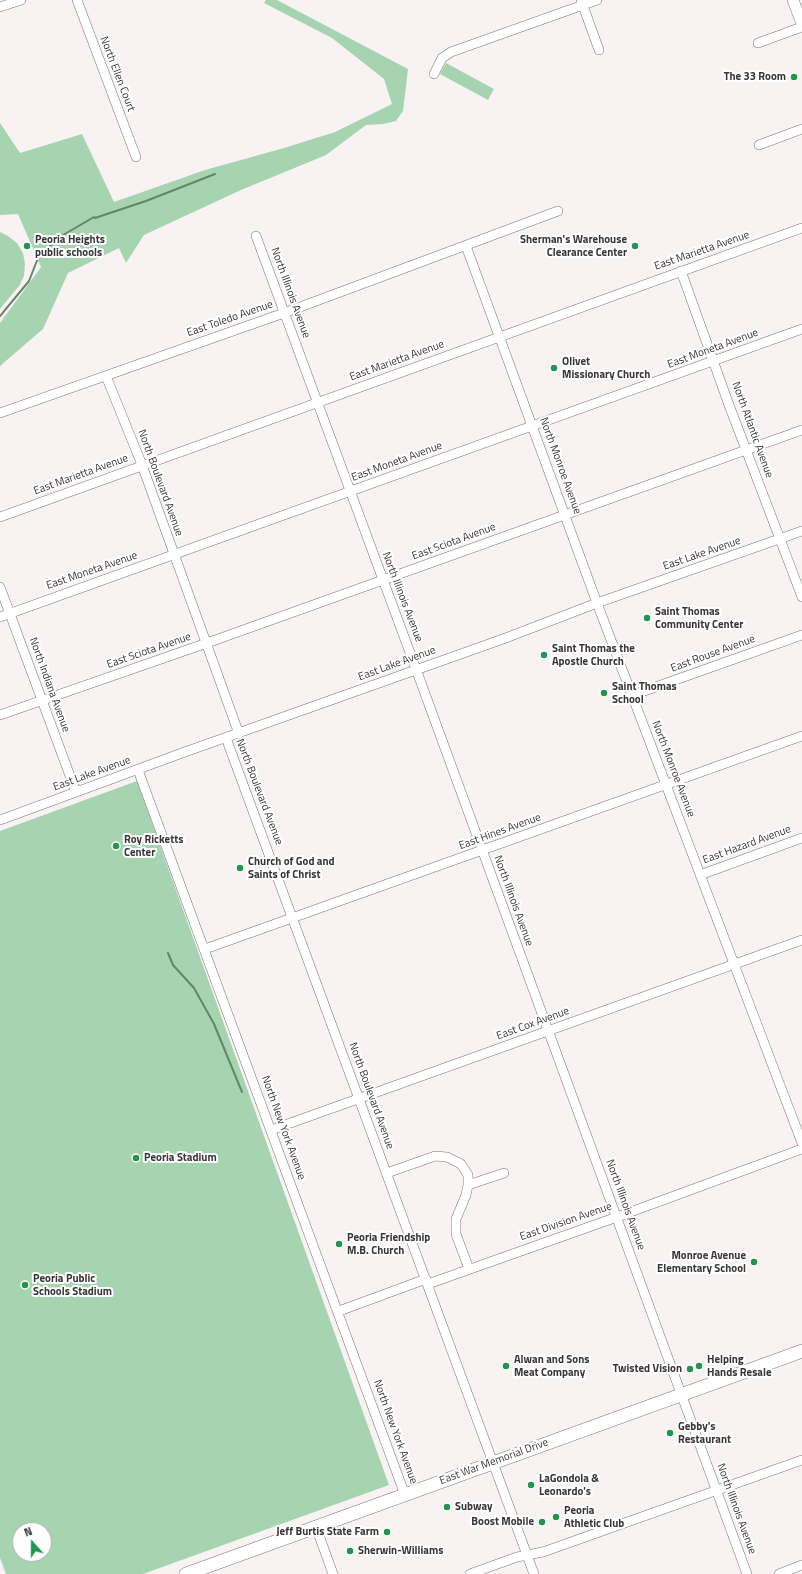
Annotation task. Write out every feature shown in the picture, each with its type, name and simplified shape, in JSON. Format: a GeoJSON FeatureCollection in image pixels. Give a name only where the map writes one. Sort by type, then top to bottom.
{"type":"FeatureCollection","features":[{"type":"Feature","properties":{"kind":"highway","name":"East War Memorial Drive"},"geometry":{"type":"LineString","coordinates":[[186,1574],[802,1351]]}},
{"type":"Feature","properties":{"kind":"main road"},"geometry":{"type":"LineString","coordinates":[[793,0],[802,24]]}},
{"type":"Feature","properties":{"kind":"street"},"geometry":{"type":"LineString","coordinates":[[4,4],[21,0]]}},
{"type":"Feature","properties":{"kind":"street","name":"North Ellen Court"},"geometry":{"type":"LineString","coordinates":[[77,0],[136,157]]}},
{"type":"Feature","properties":{"kind":"street"},"geometry":{"type":"LineString","coordinates":[[434,74],[442,58],[451,52],[582,2],[597,0]]}},
{"type":"Feature","properties":{"kind":"street"},"geometry":{"type":"LineString","coordinates":[[582,2],[599,50]]}},
{"type":"Feature","properties":{"kind":"street"},"geometry":{"type":"LineString","coordinates":[[758,43],[802,27]]}},
{"type":"Feature","properties":{"kind":"street"},"geometry":{"type":"LineString","coordinates":[[759,144],[802,129]]}},
{"type":"Feature","properties":{"kind":"street","name":"East Toledo Avenue"},"geometry":{"type":"LineString","coordinates":[[0,413],[284,313],[558,211]]}},
{"type":"Feature","properties":{"kind":"street","name":"East Marietta Avenue"},"geometry":{"type":"LineString","coordinates":[[0,517],[802,228]]}},
{"type":"Feature","properties":{"kind":"street","name":"North Illinois Avenue"},"geometry":{"type":"LineString","coordinates":[[256,236],[747,1574]]}},
{"type":"Feature","properties":{"kind":"street","name":"North Monroe Avenue"},"geometry":{"type":"LineString","coordinates":[[466,246],[598,603],[802,1143]]}},
{"type":"Feature","properties":{"kind":"street","name":"North Atlantic Avenue"},"geometry":{"type":"LineString","coordinates":[[681,271],[802,597]]}},
{"type":"Feature","properties":{"kind":"street","name":"East Moneta Avenue"},"geometry":{"type":"LineString","coordinates":[[0,617],[802,329]]}},
{"type":"Feature","properties":{"kind":"street","name":"North Boulevard Avenue"},"geometry":{"type":"LineString","coordinates":[[106,376],[142,465],[239,734]]}},
{"type":"Feature","properties":{"kind":"street","name":"East Sciota Avenue"},"geometry":{"type":"LineString","coordinates":[[0,715],[206,644],[802,430]]}},
{"type":"Feature","properties":{"kind":"street","name":"East Lake Avenue"},"geometry":{"type":"LineString","coordinates":[[0,820],[598,603],[802,531]]}},
{"type":"Feature","properties":{"kind":"street","name":"North Indiana Avenue"},"geometry":{"type":"LineString","coordinates":[[0,587],[76,792]]}},
{"type":"Feature","properties":{"kind":"street","name":"East Rouse Avenue"},"geometry":{"type":"LineString","coordinates":[[633,695],[802,635]]}},
{"type":"Feature","properties":{"kind":"street","name":"East Hines Avenue"},"geometry":{"type":"LineString","coordinates":[[205,949],[667,786],[802,736]]}},
{"type":"Feature","properties":{"kind":"street","name":"North Boulevard Avenue"},"geometry":{"type":"LineString","coordinates":[[226,738],[534,1574]]}},
{"type":"Feature","properties":{"kind":"street","name":"North New York Avenue"},"geometry":{"type":"LineString","coordinates":[[138,770],[405,1495]]}},
{"type":"Feature","properties":{"kind":"street","name":"East Hazard Avenue"},"geometry":{"type":"LineString","coordinates":[[700,875],[802,838]]}},
{"type":"Feature","properties":{"kind":"street","name":"East Cox Avenue"},"geometry":{"type":"LineString","coordinates":[[271,1130],[802,940]]}},
{"type":"Feature","properties":{"kind":"street","name":"East Division Avenue"},"geometry":{"type":"LineString","coordinates":[[338,1312],[469,1269],[617,1217],[802,1149]]}},
{"type":"Feature","properties":{"kind":"street"},"geometry":{"type":"LineString","coordinates":[[387,1172],[425,1159],[443,1156],[458,1161],[461,1164],[468,1175],[468,1185],[466,1195],[456,1219],[456,1234],[469,1269]]}},
{"type":"Feature","properties":{"kind":"street"},"geometry":{"type":"LineString","coordinates":[[468,1185],[504,1173]]}},
{"type":"Feature","properties":{"kind":"street"},"geometry":{"type":"LineString","coordinates":[[470,1574],[517,1557],[543,1552],[802,1460]]}},
{"type":"Feature","properties":{"kind":"street"},"geometry":{"type":"LineString","coordinates":[[316,1527],[333,1574]]}},
{"type":"Feature","properties":{"kind":"street"},"geometry":{"type":"LineString","coordinates":[[779,1574],[802,1566]]}},
{"type":"Feature","properties":{"kind":"green space"},"geometry":{"type":"Polygon","coordinates":[[[266,0],[277,0],[408,69],[403,111],[396,121],[383,124],[366,125],[326,155],[241,190],[144,235],[126,263],[119,248],[68,273],[43,329],[0,366],[0,323],[41,267],[18,214],[0,215],[0,123],[20,153],[82,134],[114,202],[205,170],[335,132],[392,104],[384,79],[332,38],[264,3],[266,0]]]}},
{"type":"Feature","properties":{"kind":"green space"},"geometry":{"type":"Polygon","coordinates":[[[446,63],[494,89],[488,100],[440,74],[446,63]]]}},
{"type":"Feature","properties":{"kind":"green space"},"geometry":{"type":"Polygon","coordinates":[[[0,232],[17,243],[23,253],[25,264],[24,276],[19,286],[0,309],[0,232]]]}},
{"type":"Feature","properties":{"kind":"green space","name":"Peoria Stadium"},"geometry":{"type":"Polygon","coordinates":[[[137,781],[389,1485],[143,1574],[6,1574],[0,1558],[0,831],[137,781]]]}},
{"type":"Feature","properties":{"kind":"waterway"},"geometry":{"type":"LineString","coordinates":[[0,316],[29,281],[38,258],[58,238],[94,217],[95,218],[146,201],[215,174]]}},
{"type":"Feature","properties":{"kind":"waterway"},"geometry":{"type":"LineString","coordinates":[[168,953],[173,965],[194,988],[214,1024],[242,1092]]}},
{"type":"Feature","properties":{"kind":"place","name":"The 33 Room"},"geometry":{"type":"Point","coordinates":[794,77]}},
{"type":"Feature","properties":{"kind":"place","name":"Peoria Heights public schools"},"geometry":{"type":"Point","coordinates":[27,246]}},
{"type":"Feature","properties":{"kind":"place","name":"Sherman's Warehouse Clearance Center"},"geometry":{"type":"Point","coordinates":[635,246]}},
{"type":"Feature","properties":{"kind":"place","name":"Olivet Missionary Church"},"geometry":{"type":"Point","coordinates":[554,368]}},
{"type":"Feature","properties":{"kind":"place","name":"Saint Thomas Community Center"},"geometry":{"type":"Point","coordinates":[647,618]}},
{"type":"Feature","properties":{"kind":"place","name":"Saint Thomas the Apostle Church"},"geometry":{"type":"Point","coordinates":[544,655]}},
{"type":"Feature","properties":{"kind":"place","name":"Saint Thomas School"},"geometry":{"type":"Point","coordinates":[604,693]}},
{"type":"Feature","properties":{"kind":"place","name":"Roy Ricketts Center"},"geometry":{"type":"Point","coordinates":[116,846]}},
{"type":"Feature","properties":{"kind":"place","name":"Church of God and Saints of Christ"},"geometry":{"type":"Point","coordinates":[240,868]}},
{"type":"Feature","properties":{"kind":"place","name":"Peoria Stadium"},"geometry":{"type":"Point","coordinates":[136,1158]}},
{"type":"Feature","properties":{"kind":"place","name":"Peoria Friendship M.B. Church"},"geometry":{"type":"Point","coordinates":[339,1244]}},
{"type":"Feature","properties":{"kind":"place","name":"Monroe Avenue Elementary School"},"geometry":{"type":"Point","coordinates":[754,1262]}},
{"type":"Feature","properties":{"kind":"place","name":"Peoria Public Schools Stadium"},"geometry":{"type":"Point","coordinates":[25,1285]}},
{"type":"Feature","properties":{"kind":"place","name":"Alwan and Sons Meat Company"},"geometry":{"type":"Point","coordinates":[506,1366]}},
{"type":"Feature","properties":{"kind":"place","name":"Helping Hands Resale"},"geometry":{"type":"Point","coordinates":[699,1366]}},
{"type":"Feature","properties":{"kind":"place","name":"Twisted Vision"},"geometry":{"type":"Point","coordinates":[690,1369]}},
{"type":"Feature","properties":{"kind":"place","name":"Gebby's Restaurant"},"geometry":{"type":"Point","coordinates":[670,1433]}},
{"type":"Feature","properties":{"kind":"place","name":"LaGondola & Leonardo's"},"geometry":{"type":"Point","coordinates":[531,1485]}},
{"type":"Feature","properties":{"kind":"place","name":"Subway"},"geometry":{"type":"Point","coordinates":[447,1507]}},
{"type":"Feature","properties":{"kind":"place","name":"Peoria Athletic Club"},"geometry":{"type":"Point","coordinates":[556,1517]}},
{"type":"Feature","properties":{"kind":"place","name":"Boost Mobile"},"geometry":{"type":"Point","coordinates":[542,1522]}},
{"type":"Feature","properties":{"kind":"place","name":"Jeff Burtis State Farm"},"geometry":{"type":"Point","coordinates":[387,1532]}},
{"type":"Feature","properties":{"kind":"place","name":"Sherwin-Williams"},"geometry":{"type":"Point","coordinates":[350,1551]}}]}
